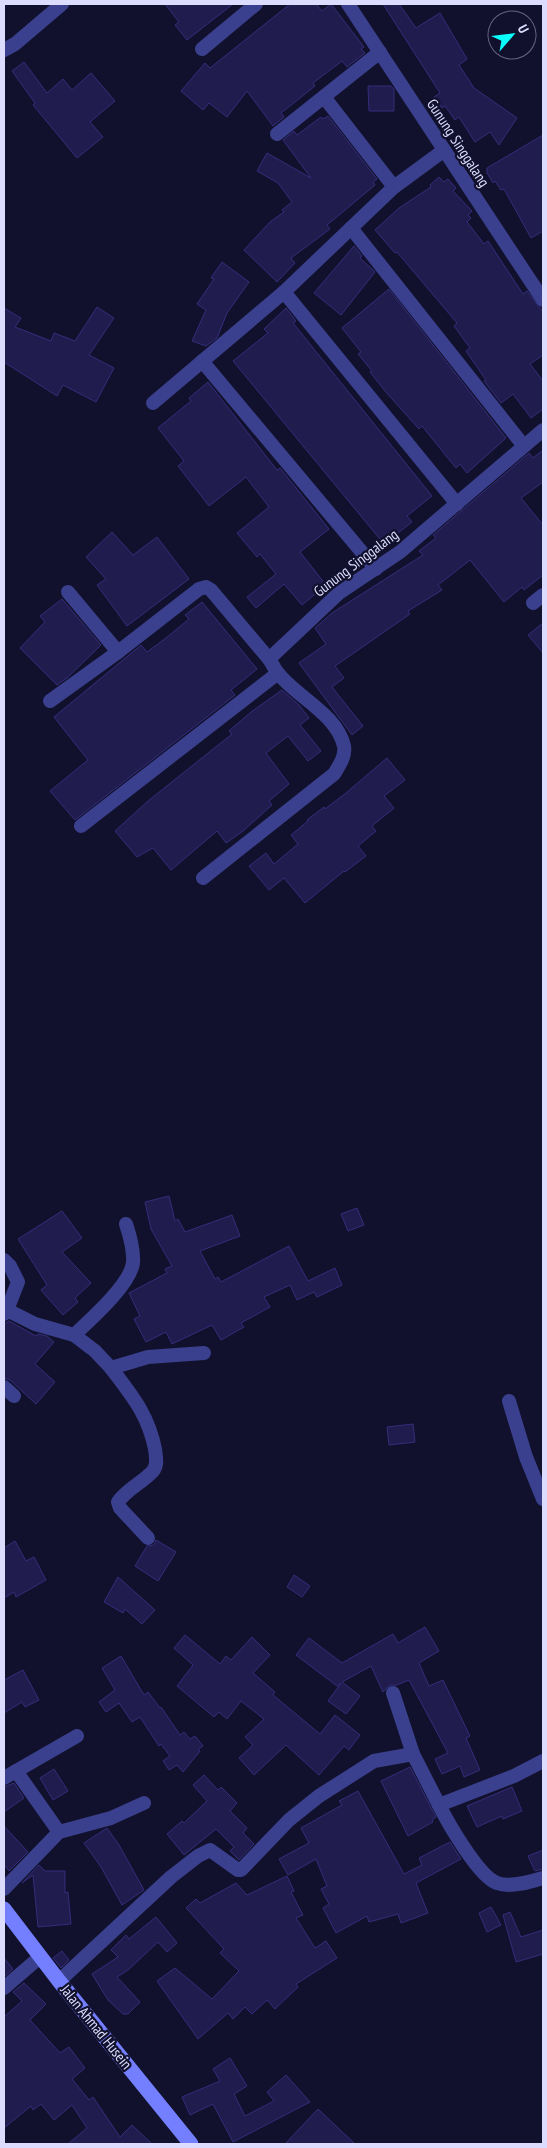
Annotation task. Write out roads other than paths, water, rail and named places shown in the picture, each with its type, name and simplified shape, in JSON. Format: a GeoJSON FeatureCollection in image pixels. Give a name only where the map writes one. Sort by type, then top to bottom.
{"type":"FeatureCollection","features":[{"type":"Feature","properties":{"kind":"main road","name":"Jalan Ahmad Husein"},"geometry":{"type":"LineString","coordinates":[[4,1909],[59,1981],[191,2144]]}},
{"type":"Feature","properties":{"kind":"street"},"geometry":{"type":"LineString","coordinates":[[4,50],[15,44],[62,4]]}},
{"type":"Feature","properties":{"kind":"street"},"geometry":{"type":"LineString","coordinates":[[202,49],[256,4]]}},
{"type":"Feature","properties":{"kind":"street","name":"Gunung Singgalang"},"geometry":{"type":"LineString","coordinates":[[348,4],[443,151],[543,300]]}},
{"type":"Feature","properties":{"kind":"street"},"geometry":{"type":"LineString","coordinates":[[277,134],[380,52]]}},
{"type":"Feature","properties":{"kind":"street"},"geometry":{"type":"LineString","coordinates":[[324,97],[394,187]]}},
{"type":"Feature","properties":{"kind":"street"},"geometry":{"type":"LineString","coordinates":[[153,403],[284,292],[394,187],[443,151]]}},
{"type":"Feature","properties":{"kind":"street"},"geometry":{"type":"LineString","coordinates":[[351,228],[523,446]]}},
{"type":"Feature","properties":{"kind":"street"},"geometry":{"type":"LineString","coordinates":[[284,292],[457,504]]}},
{"type":"Feature","properties":{"kind":"street"},"geometry":{"type":"LineString","coordinates":[[202,361],[376,569]]}},
{"type":"Feature","properties":{"kind":"street","name":"Gunung Singgalang"},"geometry":{"type":"LineString","coordinates":[[269,659],[339,593],[400,552],[543,430]]}},
{"type":"Feature","properties":{"kind":"street"},"geometry":{"type":"LineString","coordinates":[[50,701],[118,652],[175,606],[199,589],[206,587],[211,590],[269,659],[278,673],[314,705],[335,728],[344,747],[342,761],[334,774],[203,878]]}},
{"type":"Feature","properties":{"kind":"street"},"geometry":{"type":"LineString","coordinates":[[68,592],[118,652]]}},
{"type":"Feature","properties":{"kind":"street"},"geometry":{"type":"LineString","coordinates":[[82,826],[278,673]]}},
{"type":"Feature","properties":{"kind":"street"},"geometry":{"type":"LineString","coordinates":[[74,1335],[120,1288],[130,1271],[133,1263],[132,1248],[126,1224]]}},
{"type":"Feature","properties":{"kind":"street"},"geometry":{"type":"LineString","coordinates":[[4,1260],[10,1266],[18,1282],[6,1312],[35,1324],[74,1335],[95,1351],[112,1368],[139,1406],[152,1432],[157,1464],[153,1471],[122,1496],[118,1502],[120,1508],[148,1538]]}},
{"type":"Feature","properties":{"kind":"street"},"geometry":{"type":"LineString","coordinates":[[112,1368],[148,1358],[204,1353]]}},
{"type":"Feature","properties":{"kind":"street"},"geometry":{"type":"LineString","coordinates":[[508,1401],[526,1457],[543,1499]]}},
{"type":"Feature","properties":{"kind":"street"},"geometry":{"type":"LineString","coordinates":[[393,1693],[413,1754],[439,1805],[468,1852],[491,1880],[506,1886],[543,1878]]}},
{"type":"Feature","properties":{"kind":"street"},"geometry":{"type":"LineString","coordinates":[[59,1832],[10,1775],[78,1736]]}},
{"type":"Feature","properties":{"kind":"street"},"geometry":{"type":"LineString","coordinates":[[59,1981],[172,1877],[198,1856],[210,1850],[238,1870],[241,1870],[290,1820],[331,1788],[374,1761],[413,1754]]}},
{"type":"Feature","properties":{"kind":"street"},"geometry":{"type":"LineString","coordinates":[[439,1805],[514,1776],[543,1761]]}},
{"type":"Feature","properties":{"kind":"street"},"geometry":{"type":"LineString","coordinates":[[4,1888],[59,1832],[111,1818],[144,1803]]}},
{"type":"Feature","properties":{"kind":"street"},"geometry":{"type":"LineString","coordinates":[[4,1988],[40,1957]]}}]}
